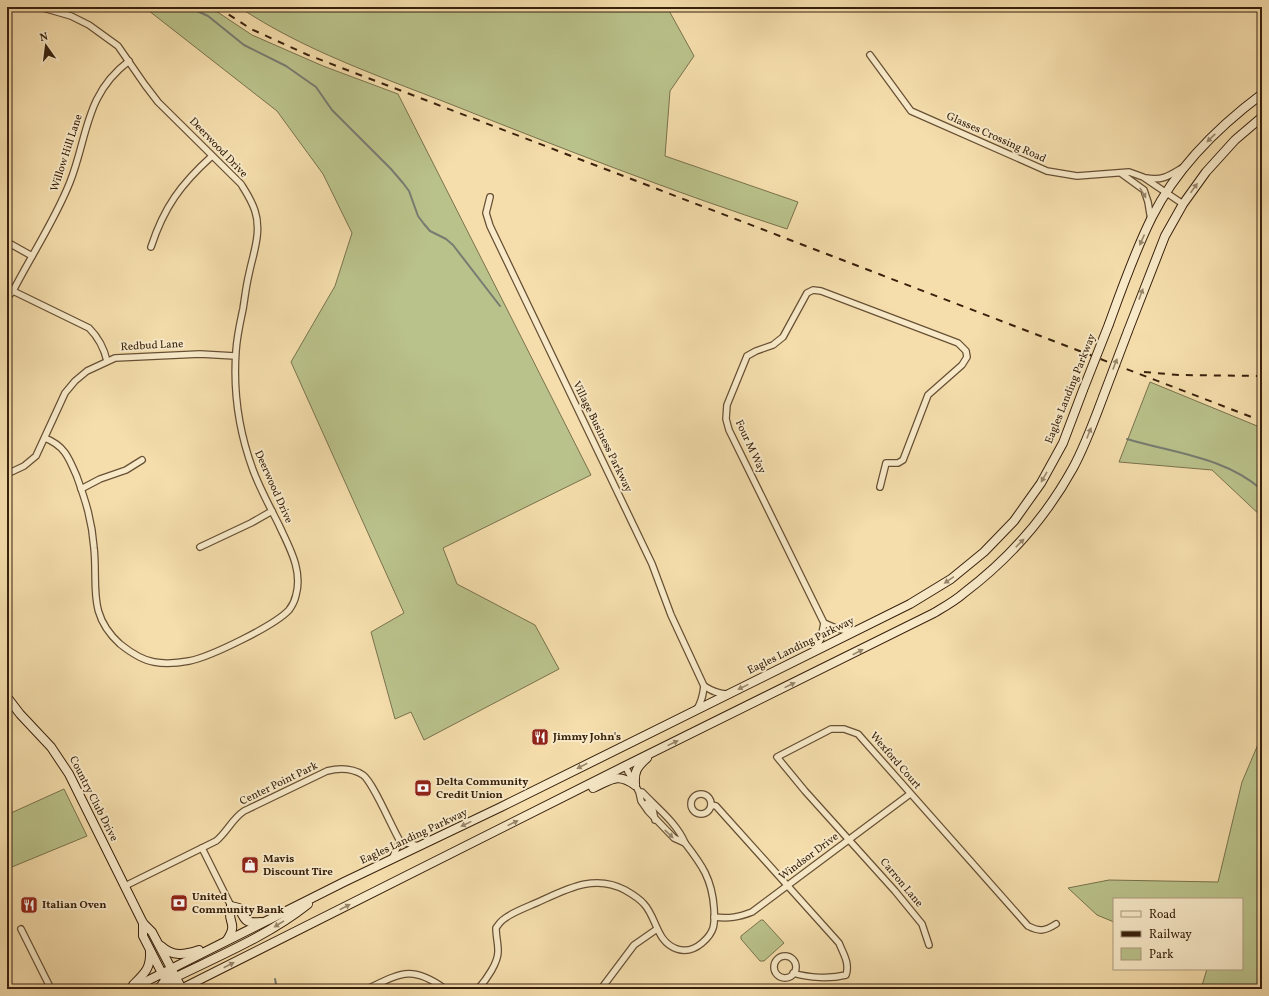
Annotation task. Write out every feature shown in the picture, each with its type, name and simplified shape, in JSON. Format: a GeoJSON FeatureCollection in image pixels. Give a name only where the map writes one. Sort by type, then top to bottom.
{"type":"FeatureCollection","features":[{"type":"Feature","properties":{"kind":"main road","name":"Eagles Landing Parkway"},"geometry":{"type":"LineString","coordinates":[[130,989],[322,893],[419,847],[815,652],[910,604],[951,579],[984,552],[1014,521],[1041,483],[1064,443],[1133,259],[1151,220],[1166,193],[1202,146],[1236,113],[1262,94]]}},
{"type":"Feature","properties":{"kind":"main road"},"geometry":{"type":"LineString","coordinates":[[181,989],[928,616],[964,594],[992,570],[1026,537],[1054,501],[1077,461],[1088,435],[1164,236],[1183,204],[1206,172],[1235,140],[1262,117]]}},
{"type":"Feature","properties":{"kind":"main road","name":"Country Club Drive"},"geometry":{"type":"LineString","coordinates":[[7,697],[59,758],[69,774],[143,923],[152,932],[159,944],[181,989]]}},
{"type":"Feature","properties":{"kind":"main road"},"geometry":{"type":"LineString","coordinates":[[638,790],[634,775],[637,768],[656,751]]}},
{"type":"Feature","properties":{"kind":"main road"},"geometry":{"type":"LineString","coordinates":[[530,814],[562,804],[615,778],[622,778],[638,790]]}},
{"type":"Feature","properties":{"kind":"main road"},"geometry":{"type":"LineString","coordinates":[[171,989],[172,981],[176,977],[267,932],[296,914],[322,893]]}},
{"type":"Feature","properties":{"kind":"main road"},"geometry":{"type":"LineString","coordinates":[[159,944],[168,952],[178,955],[226,941],[233,929],[233,924],[229,914],[231,906],[238,908],[244,920],[250,922],[266,921]]}},
{"type":"Feature","properties":{"kind":"main road","name":"Country Club Drive"},"geometry":{"type":"LineString","coordinates":[[143,923],[143,936],[171,989]]}},
{"type":"Feature","properties":{"kind":"main road"},"geometry":{"type":"LineString","coordinates":[[130,989],[147,970],[150,950]]}},
{"type":"Feature","properties":{"kind":"main road"},"geometry":{"type":"LineString","coordinates":[[157,989],[166,981],[171,968]]}},
{"type":"Feature","properties":{"kind":"main road"},"geometry":{"type":"LineString","coordinates":[[195,989],[211,974]]}},
{"type":"Feature","properties":{"kind":"street","name":"Deerwood Drive"},"geometry":{"type":"LineString","coordinates":[[40,7],[71,16],[89,25],[118,46],[158,102],[241,184],[255,210],[258,226],[257,241],[238,327],[235,356],[236,399],[246,451],[294,558],[298,575],[298,587],[295,598],[289,610],[267,627],[208,655],[190,661],[175,663],[155,662],[137,656],[124,647],[112,637],[104,627],[100,617],[95,587],[95,550],[89,510],[70,458],[56,442],[45,438]]}},
{"type":"Feature","properties":{"kind":"street","name":"Glasses Crossing Road"},"geometry":{"type":"LineString","coordinates":[[870,55],[911,111],[1047,171],[1077,176],[1122,174],[1130,172],[1143,177],[1183,204]]}},
{"type":"Feature","properties":{"kind":"street","name":"Willow Hill Lane"},"geometry":{"type":"LineString","coordinates":[[7,298],[14,291],[53,220],[70,181],[96,98],[119,69],[129,62]]}},
{"type":"Feature","properties":{"kind":"street"},"geometry":{"type":"LineString","coordinates":[[151,247],[163,216],[182,187],[193,173],[212,156]]}},
{"type":"Feature","properties":{"kind":"street"},"geometry":{"type":"LineString","coordinates":[[1143,177],[1154,180],[1162,179],[1170,176],[1187,164]]}},
{"type":"Feature","properties":{"kind":"street"},"geometry":{"type":"LineString","coordinates":[[1122,174],[1144,190],[1151,220]]}},
{"type":"Feature","properties":{"kind":"street","name":"Village Business Parkway"},"geometry":{"type":"LineString","coordinates":[[490,197],[486,213],[490,226],[652,564],[671,615],[704,686]]}},
{"type":"Feature","properties":{"kind":"street"},"geometry":{"type":"LineString","coordinates":[[7,242],[32,256]]}},
{"type":"Feature","properties":{"kind":"street","name":"Four M Way"},"geometry":{"type":"LineString","coordinates":[[824,623],[734,441],[726,419],[728,405],[748,356],[756,351],[773,345],[783,337],[807,293],[814,290],[821,291],[958,343],[966,351],[967,357],[962,365],[928,395],[903,460],[898,463],[886,463],[880,487]]}},
{"type":"Feature","properties":{"kind":"street"},"geometry":{"type":"LineString","coordinates":[[14,291],[89,328],[97,336],[104,348],[108,361]]}},
{"type":"Feature","properties":{"kind":"street","name":"Redbud Lane"},"geometry":{"type":"LineString","coordinates":[[7,474],[24,466],[36,456],[65,393],[75,381],[87,371],[115,358],[168,354],[235,356]]}},
{"type":"Feature","properties":{"kind":"street"},"geometry":{"type":"LineString","coordinates":[[81,488],[100,479],[126,470],[142,460]]}},
{"type":"Feature","properties":{"kind":"street"},"geometry":{"type":"LineString","coordinates":[[200,547],[251,524],[272,511]]}},
{"type":"Feature","properties":{"kind":"street"},"geometry":{"type":"LineString","coordinates":[[815,652],[824,623],[838,629],[855,632]]}},
{"type":"Feature","properties":{"kind":"street"},"geometry":{"type":"LineString","coordinates":[[695,711],[703,695],[704,686],[711,691],[720,694],[729,694]]}},
{"type":"Feature","properties":{"kind":"street","name":"Wexford Court"},"geometry":{"type":"LineString","coordinates":[[849,839],[805,791],[778,757],[831,729],[844,728],[858,734],[1028,926],[1035,929],[1046,930],[1056,924]]}},
{"type":"Feature","properties":{"kind":"street"},"geometry":{"type":"LineString","coordinates":[[625,766],[638,790],[653,810],[655,820],[674,838],[685,843]]}},
{"type":"Feature","properties":{"kind":"street","name":"Center Point Park"},"geometry":{"type":"LineString","coordinates":[[125,886],[216,841],[223,835],[237,816],[244,811],[320,774],[338,768],[356,772],[364,776],[371,785],[400,841]]}},
{"type":"Feature","properties":{"kind":"street"},"geometry":{"type":"LineString","coordinates":[[478,989],[494,966],[498,952],[496,928],[504,918],[558,893],[588,883],[605,882],[634,894],[652,915],[658,933],[670,946],[688,950],[698,946],[710,935],[713,931],[714,917],[713,895],[708,876],[685,843],[677,828],[642,792],[638,790]]}},
{"type":"Feature","properties":{"kind":"street","name":"Windsor Drive"},"geometry":{"type":"LineString","coordinates":[[714,917],[739,918],[752,912],[910,794]]}},
{"type":"Feature","properties":{"kind":"street"},"geometry":{"type":"LineString","coordinates":[[711,805],[716,806],[839,943],[847,961],[848,970],[846,975],[836,978],[793,973]]}},
{"type":"Feature","properties":{"kind":"street","name":"Carron Lane"},"geometry":{"type":"LineString","coordinates":[[849,839],[922,924],[929,945]]}},
{"type":"Feature","properties":{"kind":"street"},"geometry":{"type":"LineString","coordinates":[[391,860],[400,841],[419,847]]}},
{"type":"Feature","properties":{"kind":"street"},"geometry":{"type":"LineString","coordinates":[[202,848],[231,906]]}},
{"type":"Feature","properties":{"kind":"street"},"geometry":{"type":"LineString","coordinates":[[21,929],[51,989]]}},
{"type":"Feature","properties":{"kind":"street"},"geometry":{"type":"LineString","coordinates":[[601,989],[634,944],[657,929]]}},
{"type":"Feature","properties":{"kind":"street"},"geometry":{"type":"LineString","coordinates":[[367,989],[394,976],[412,973],[435,982],[445,989]]}},
{"type":"Feature","properties":{"kind":"green space"},"geometry":{"type":"Polygon","coordinates":[[[144,7],[210,7],[252,35],[323,66],[398,94],[591,475],[443,548],[457,584],[535,625],[559,669],[424,740],[411,712],[395,719],[371,632],[404,613],[291,362],[335,286],[352,233],[323,174],[277,111],[144,7]]]}},
{"type":"Feature","properties":{"kind":"green space"},"geometry":{"type":"Polygon","coordinates":[[[239,7],[667,7],[694,56],[670,91],[665,156],[798,202],[787,229],[744,215],[575,153],[342,61],[289,36],[239,7]]]}},
{"type":"Feature","properties":{"kind":"green space"},"geometry":{"type":"Polygon","coordinates":[[[1150,382],[1262,428],[1262,517],[1212,470],[1119,462],[1150,382]]]}},
{"type":"Feature","properties":{"kind":"green space"},"geometry":{"type":"Polygon","coordinates":[[[1262,735],[1262,989],[1201,989],[1207,970],[1243,970],[1243,898],[1113,898],[1113,922],[1097,915],[1068,888],[1109,880],[1218,882],[1242,782],[1262,735]]]}},
{"type":"Feature","properties":{"kind":"green space"},"geometry":{"type":"Polygon","coordinates":[[[64,789],[87,836],[7,869],[7,808],[11,813],[64,789]]]}},
{"type":"Feature","properties":{"kind":"green space"},"geometry":{"type":"Polygon","coordinates":[[[763,920],[784,943],[764,961],[760,961],[741,939],[741,936],[763,920]]]}},
{"type":"Feature","properties":{"kind":"waterway"},"geometry":{"type":"LineString","coordinates":[[188,7],[208,16],[244,45],[286,66],[316,87],[332,110],[403,183],[409,191],[418,216],[424,224],[430,231],[446,239],[453,245],[500,306]]}},
{"type":"Feature","properties":{"kind":"waterway"},"geometry":{"type":"LineString","coordinates":[[1127,439],[1198,457],[1215,463],[1232,470],[1262,490]]}},
{"type":"Feature","properties":{"kind":"waterway"},"geometry":{"type":"LineString","coordinates":[[275,979],[277,989]]}},
{"type":"Feature","properties":{"kind":"railway"},"geometry":{"type":"LineString","coordinates":[[217,7],[251,29],[308,55],[1262,421]]}},
{"type":"Feature","properties":{"kind":"railway"},"geometry":{"type":"LineString","coordinates":[[1144,372],[1179,375],[1262,376]]}},
{"type":"Feature","properties":{"kind":"place","name":"Jimmy John's"},"geometry":{"type":"Point","coordinates":[540,737]}},
{"type":"Feature","properties":{"kind":"place","name":"Delta Community Credit Union"},"geometry":{"type":"Point","coordinates":[423,788]}},
{"type":"Feature","properties":{"kind":"place","name":"Mavis Discount Tire"},"geometry":{"type":"Point","coordinates":[250,865]}},
{"type":"Feature","properties":{"kind":"place","name":"United Community Bank"},"geometry":{"type":"Point","coordinates":[179,903]}},
{"type":"Feature","properties":{"kind":"place","name":"Italian Oven"},"geometry":{"type":"Point","coordinates":[29,905]}}]}
